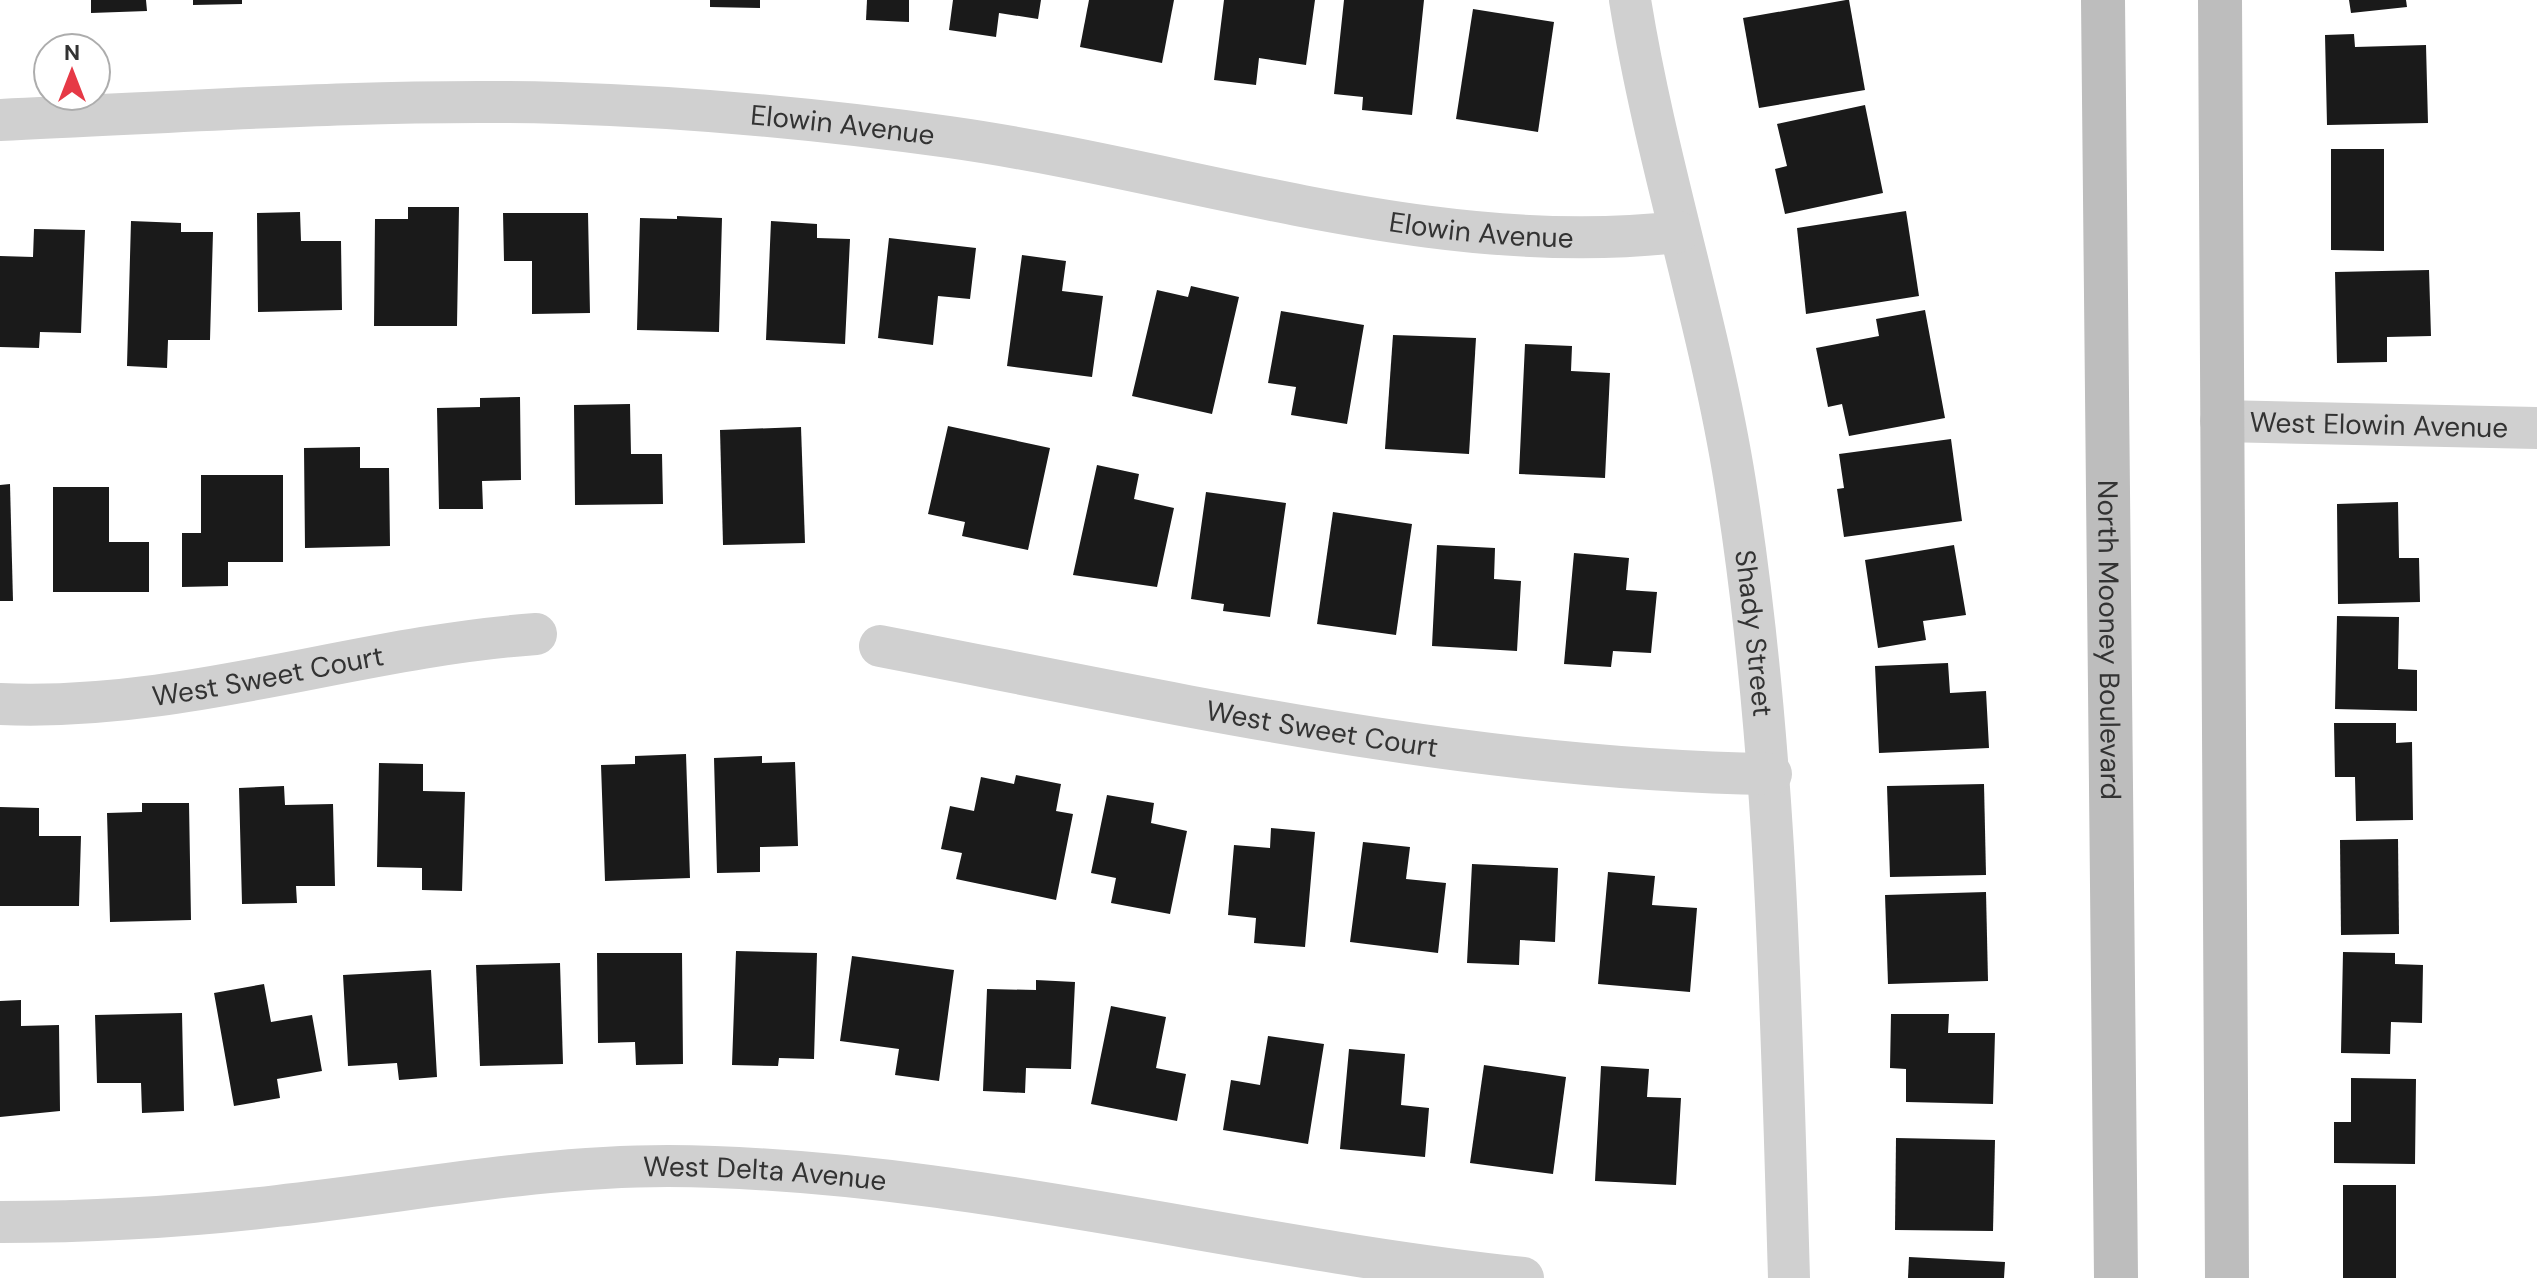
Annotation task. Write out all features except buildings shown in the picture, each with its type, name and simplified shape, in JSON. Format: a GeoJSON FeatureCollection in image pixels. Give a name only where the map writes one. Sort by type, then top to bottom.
{"type":"FeatureCollection","features":[{"type":"Feature","properties":{"kind":"street","name":"Shady Street"},"geometry":{"type":"LineString","coordinates":[[1630,0],[1643,79],[1734,479],[1758,642],[1771,774],[1789,1278]]}},
{"type":"Feature","properties":{"kind":"street","name":"North Mooney Boulevard"},"geometry":{"type":"LineString","coordinates":[[2103,0],[2116,1278]]}},
{"type":"Feature","properties":{"kind":"street"},"geometry":{"type":"LineString","coordinates":[[2220,0],[2227,1278]]}},
{"type":"Feature","properties":{"kind":"street","name":"Elowin Avenue"},"geometry":{"type":"LineString","coordinates":[[0,120],[347,104],[559,103],[751,114],[962,139],[1091,160],[1349,213],[1474,232],[1572,240],[1678,232]]}},
{"type":"Feature","properties":{"kind":"street","name":"West Elowin Avenue"},"geometry":{"type":"LineString","coordinates":[[2221,421],[2537,428]]}},
{"type":"Feature","properties":{"kind":"street","name":"West Sweet Court"},"geometry":{"type":"LineString","coordinates":[[0,704],[59,706],[142,700],[395,650],[465,639],[536,634]]}},
{"type":"Feature","properties":{"kind":"street","name":"West Sweet Court"},"geometry":{"type":"LineString","coordinates":[[880,646],[1276,721],[1504,757],[1666,773],[1771,774]]}},
{"type":"Feature","properties":{"kind":"street","name":"West Delta Avenue"},"geometry":{"type":"LineString","coordinates":[[0,1222],[111,1221],[279,1206],[475,1178],[666,1166],[813,1173],[962,1191],[1398,1265],[1523,1278]]}}]}
